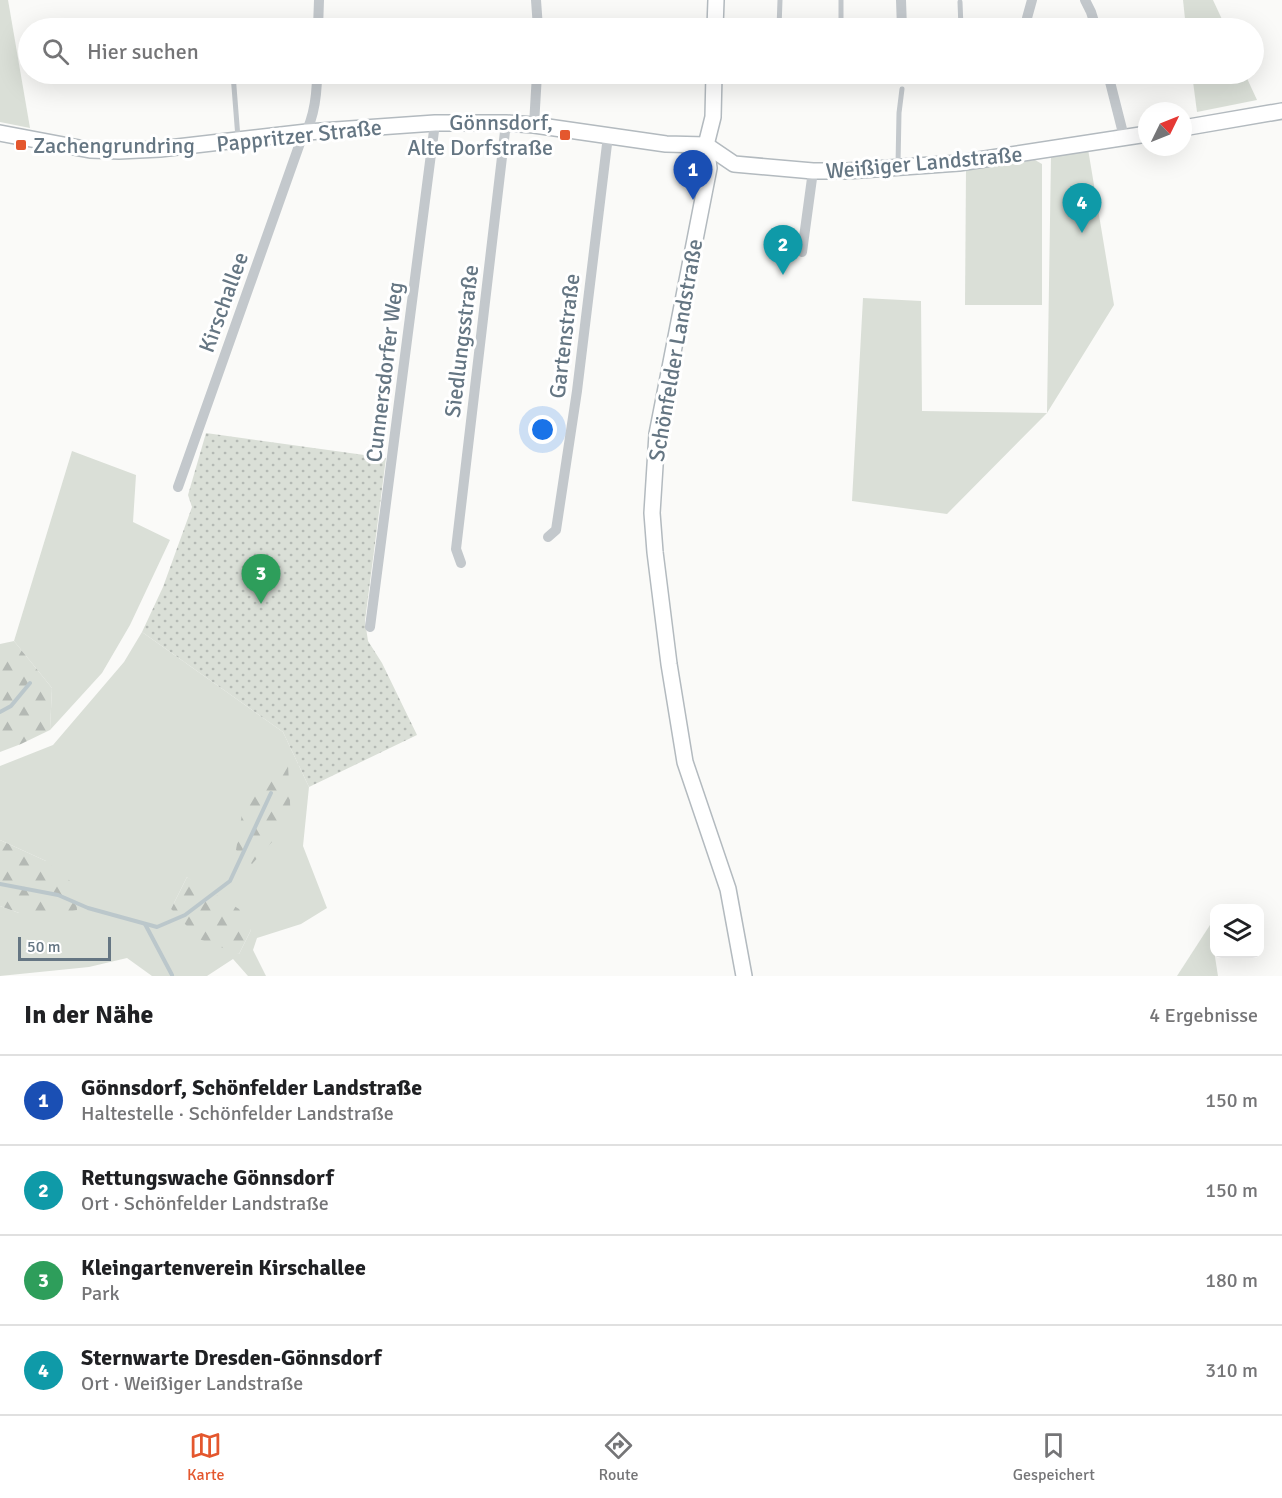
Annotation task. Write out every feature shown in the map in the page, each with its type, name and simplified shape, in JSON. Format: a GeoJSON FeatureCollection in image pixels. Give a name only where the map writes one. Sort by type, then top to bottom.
{"type":"FeatureCollection","features":[{"type":"Feature","properties":{"kind":"street"},"geometry":{"type":"LineString","coordinates":[[318,18],[319,0]]}},
{"type":"Feature","properties":{"kind":"street"},"geometry":{"type":"LineString","coordinates":[[536,0],[537,18]]}},
{"type":"Feature","properties":{"kind":"street"},"geometry":{"type":"LineString","coordinates":[[715,18],[716,0]]}},
{"type":"Feature","properties":{"kind":"street"},"geometry":{"type":"LineString","coordinates":[[901,0],[902,18]]}},
{"type":"Feature","properties":{"kind":"street"},"geometry":{"type":"LineString","coordinates":[[1028,18],[1032,0]]}},
{"type":"Feature","properties":{"kind":"street"},"geometry":{"type":"LineString","coordinates":[[1085,0],[1093,18]]}},
{"type":"Feature","properties":{"kind":"street","name":"Kirschallee"},"geometry":{"type":"LineString","coordinates":[[178,487],[300,142],[307,132],[314,105],[316,84]]}},
{"type":"Feature","properties":{"kind":"street"},"geometry":{"type":"LineString","coordinates":[[534,125],[536,84]]}},
{"type":"Feature","properties":{"kind":"street","name":"Schönfelder Landstraße"},"geometry":{"type":"LineString","coordinates":[[714,84],[713,117],[706,145],[709,168],[657,434],[652,513],[669,664],[685,762],[728,889],[744,976]]}},
{"type":"Feature","properties":{"kind":"street"},"geometry":{"type":"LineString","coordinates":[[1111,84],[1124,137]]}},
{"type":"Feature","properties":{"kind":"street"},"geometry":{"type":"LineString","coordinates":[[1192,126],[1282,111]]}},
{"type":"Feature","properties":{"kind":"street","name":"Pappritzer Straße"},"geometry":{"type":"LineString","coordinates":[[0,133],[90,150],[119,151],[160,149],[307,132],[435,123],[506,123],[666,144],[706,145]]}},
{"type":"Feature","properties":{"kind":"street","name":"Cunnersdorfer Weg"},"geometry":{"type":"LineString","coordinates":[[370,627],[435,123]]}},
{"type":"Feature","properties":{"kind":"street","name":"Siedlungsstraße"},"geometry":{"type":"LineString","coordinates":[[461,563],[456,549],[506,123]]}},
{"type":"Feature","properties":{"kind":"street","name":"Weißiger Landstraße"},"geometry":{"type":"LineString","coordinates":[[706,145],[734,165],[813,171],[959,163],[1138,135]]}},
{"type":"Feature","properties":{"kind":"street","name":"Gartenstraße"},"geometry":{"type":"LineString","coordinates":[[548,537],[556,530],[577,391],[608,136]]}},
{"type":"Feature","properties":{"kind":"street"},"geometry":{"type":"LineString","coordinates":[[802,252],[813,171]]}},
{"type":"Feature","properties":{"kind":"lane"},"geometry":{"type":"LineString","coordinates":[[779,18],[780,0]]}},
{"type":"Feature","properties":{"kind":"lane"},"geometry":{"type":"LineString","coordinates":[[841,0],[841,18]]}},
{"type":"Feature","properties":{"kind":"lane"},"geometry":{"type":"LineString","coordinates":[[960,2],[961,18]]}},
{"type":"Feature","properties":{"kind":"lane"},"geometry":{"type":"LineString","coordinates":[[233,84],[238,140]]}},
{"type":"Feature","properties":{"kind":"lane"},"geometry":{"type":"LineString","coordinates":[[898,166],[902,89]]}},
{"type":"Feature","properties":{"kind":"green space"},"geometry":{"type":"Polygon","coordinates":[[[0,0],[8,0],[18,58],[18,84],[22,84],[30,128],[0,122],[0,0]]]}},
{"type":"Feature","properties":{"kind":"green space"},"geometry":{"type":"Polygon","coordinates":[[[1183,0],[1213,0],[1221,18],[1185,18],[1183,0]]]}},
{"type":"Feature","properties":{"kind":"green space"},"geometry":{"type":"Polygon","coordinates":[[[1193,84],[1250,84],[1257,100],[1197,112],[1193,84]]]}},
{"type":"Feature","properties":{"kind":"green space"},"geometry":{"type":"Polygon","coordinates":[[[1088,149],[1114,305],[1047,413],[1051,156],[1088,149]]]}},
{"type":"Feature","properties":{"kind":"green space"},"geometry":{"type":"Polygon","coordinates":[[[1035,160],[1042,164],[1042,305],[965,305],[966,169],[1035,160]]]}},
{"type":"Feature","properties":{"kind":"green space"},"geometry":{"type":"Polygon","coordinates":[[[863,298],[921,301],[922,411],[1047,413],[947,514],[852,501],[863,298]]]}},
{"type":"Feature","properties":{"kind":"green space"},"geometry":{"type":"Polygon","coordinates":[[[206,433],[386,458],[365,621],[368,641],[382,663],[417,735],[309,787],[283,732],[142,632],[163,587],[192,507],[188,495],[206,433]]]}},
{"type":"Feature","properties":{"kind":"green space"},"geometry":{"type":"Polygon","coordinates":[[[72,451],[136,475],[133,522],[170,540],[130,625],[102,673],[50,730],[52,688],[14,641],[72,451]]]}},
{"type":"Feature","properties":{"kind":"green space"},"geometry":{"type":"Polygon","coordinates":[[[142,632],[283,732],[309,787],[303,846],[327,908],[301,924],[257,938],[253,950],[266,976],[248,976],[233,959],[207,976],[152,976],[127,958],[89,967],[0,976],[0,906],[19,913],[46,861],[0,840],[0,766],[53,745],[124,662],[142,632]],[[187,877],[171,909],[239,954],[251,930],[187,877]]]}},
{"type":"Feature","properties":{"kind":"green space"},"geometry":{"type":"Polygon","coordinates":[[[14,641],[52,688],[50,730],[0,752],[0,644],[14,641]]]}},
{"type":"Feature","properties":{"kind":"green space"},"geometry":{"type":"Polygon","coordinates":[[[288,765],[291,821],[252,864],[236,850],[245,796],[288,765]]]}},
{"type":"Feature","properties":{"kind":"green space"},"geometry":{"type":"Polygon","coordinates":[[[0,840],[46,861],[75,885],[77,910],[46,917],[19,913],[0,906],[0,840]]]}},
{"type":"Feature","properties":{"kind":"green space"},"geometry":{"type":"Polygon","coordinates":[[[187,877],[239,909],[251,930],[239,954],[199,939],[171,909],[187,877]]]}},
{"type":"Feature","properties":{"kind":"green space"},"geometry":{"type":"Polygon","coordinates":[[[1210,925],[1210,958],[1215,958],[1218,976],[1177,976],[1210,925]]]}},
{"type":"Feature","properties":{"kind":"waterway"},"geometry":{"type":"LineString","coordinates":[[0,712],[11,706],[30,683]]}},
{"type":"Feature","properties":{"kind":"waterway"},"geometry":{"type":"LineString","coordinates":[[0,884],[58,895],[88,908],[157,927],[185,915],[230,881],[271,793]]}},
{"type":"Feature","properties":{"kind":"waterway"},"geometry":{"type":"LineString","coordinates":[[145,924],[172,975]]}},
{"type":"Feature","properties":{"kind":"place","name":"Gönnsdorf, Alte Dorfstraße"},"geometry":{"type":"Point","coordinates":[565,135]}},
{"type":"Feature","properties":{"kind":"place","name":"Zachengrundring"},"geometry":{"type":"Point","coordinates":[21,145]}},
{"type":"Feature","properties":{"kind":"place","name":"Gönnsdorf, Schönfelder Landstraße"},"geometry":{"type":"Point","coordinates":[693,200]}},
{"type":"Feature","properties":{"kind":"place","name":"Sternwarte Dresden-Gönnsdorf"},"geometry":{"type":"Point","coordinates":[1082,233]}},
{"type":"Feature","properties":{"kind":"place","name":"Rettungswache Gönnsdorf"},"geometry":{"type":"Point","coordinates":[783,275]}},
{"type":"Feature","properties":{"kind":"place","name":"Kleingartenverein Kirschallee"},"geometry":{"type":"Point","coordinates":[261,604]}}]}
